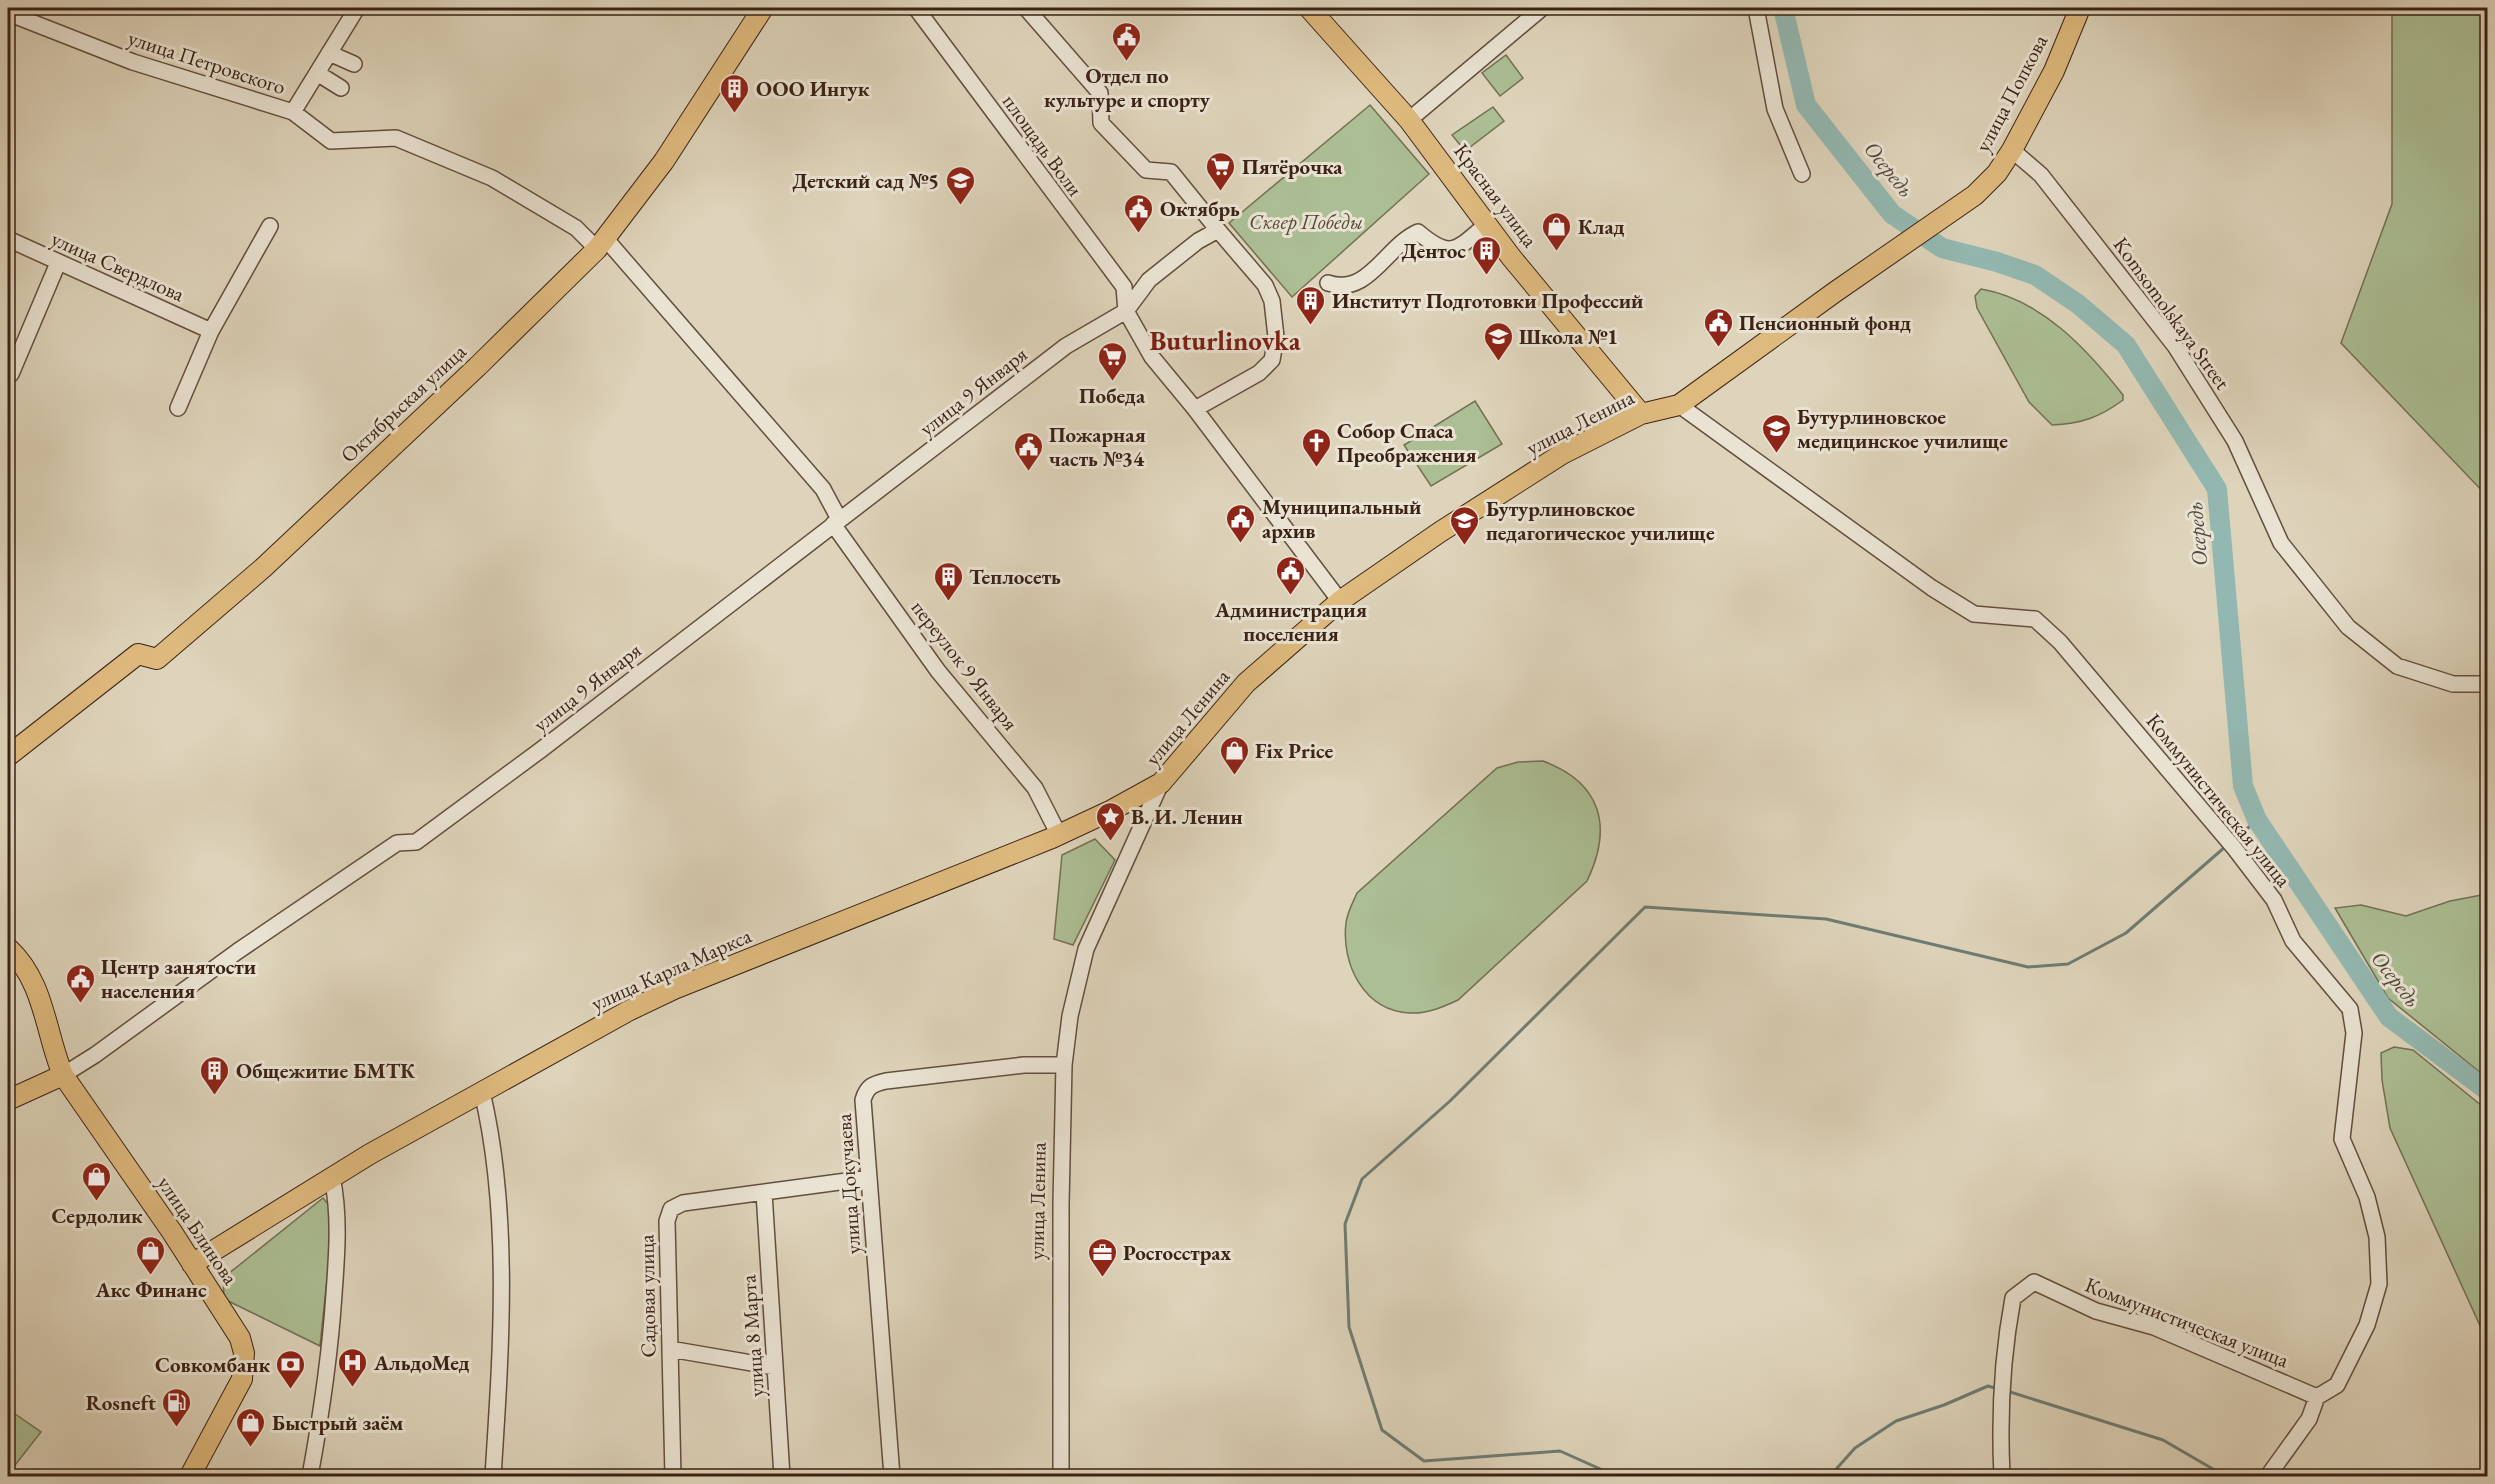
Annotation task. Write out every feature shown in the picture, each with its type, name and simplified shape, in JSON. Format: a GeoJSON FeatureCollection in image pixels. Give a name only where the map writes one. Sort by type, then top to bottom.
{"type":"FeatureCollection","features":[{"type":"Feature","properties":{"kind":"main road","name":"Октябрьская улица"},"geometry":{"type":"LineString","coordinates":[[8,756],[138,654],[158,659],[263,568],[477,368],[602,243],[664,161],[763,8]]}},
{"type":"Feature","properties":{"kind":"main road","name":"Красная улица"},"geometry":{"type":"LineString","coordinates":[[1309,8],[1409,120],[1487,224],[1641,414]]}},
{"type":"Feature","properties":{"kind":"main road","name":"улица Попкова"},"geometry":{"type":"LineString","coordinates":[[1867,269],[1975,195],[1997,173],[2012,150],[2054,71],[2080,8]]}},
{"type":"Feature","properties":{"kind":"main road","name":"улица Ленина"},"geometry":{"type":"LineString","coordinates":[[1161,783],[1246,684],[1340,601],[1440,532],[1562,454],[1641,414],[1679,405],[1867,269]]}},
{"type":"Feature","properties":{"kind":"main road","name":"улица Карла Маркса"},"geometry":{"type":"LineString","coordinates":[[192,1264],[332,1176],[630,1010],[674,989],[1059,835],[1161,783]]}},
{"type":"Feature","properties":{"kind":"main road","name":"улица Блинова"},"geometry":{"type":"LineString","coordinates":[[8,948],[28,973],[38,993],[54,1053],[63,1075],[240,1338],[245,1364],[236,1393],[190,1476]]}},
{"type":"Feature","properties":{"kind":"main road"},"geometry":{"type":"LineString","coordinates":[[8,1100],[63,1075]]}},
{"type":"Feature","properties":{"kind":"street","name":"улица Петровского"},"geometry":{"type":"LineString","coordinates":[[293,112],[357,8]]}},
{"type":"Feature","properties":{"kind":"street"},"geometry":{"type":"LineString","coordinates":[[1026,8],[1100,93],[1101,123],[1146,170],[1171,172],[1265,285],[1272,301],[1276,337],[1272,360],[1259,373],[1195,409]]}},
{"type":"Feature","properties":{"kind":"street"},"geometry":{"type":"LineString","coordinates":[[1409,120],[1542,8]]}},
{"type":"Feature","properties":{"kind":"street"},"geometry":{"type":"LineString","coordinates":[[1756,8],[1775,109],[1802,174]]}},
{"type":"Feature","properties":{"kind":"street","name":"площадь Воли"},"geometry":{"type":"LineString","coordinates":[[924,11],[1065,210],[1124,287],[1126,311],[1152,357],[1195,409],[1340,601]]}},
{"type":"Feature","properties":{"kind":"street","name":"улица Петровского"},"geometry":{"type":"LineString","coordinates":[[8,13],[133,62],[293,112],[331,141],[396,138],[492,178],[602,243]]}},
{"type":"Feature","properties":{"kind":"street"},"geometry":{"type":"LineString","coordinates":[[329,53],[354,64]]}},
{"type":"Feature","properties":{"kind":"street"},"geometry":{"type":"LineString","coordinates":[[317,73],[341,88]]}},
{"type":"Feature","properties":{"kind":"street","name":"Komsomolskaya Street"},"geometry":{"type":"LineString","coordinates":[[2012,150],[2054,189],[2175,346],[2235,441],[2281,543],[2348,627],[2397,666],[2452,684],[2487,684]]}},
{"type":"Feature","properties":{"kind":"street"},"geometry":{"type":"LineString","coordinates":[[1328,283],[1349,286],[1360,281],[1418,232],[1438,248],[1450,250],[1464,243],[1487,224]]}},
{"type":"Feature","properties":{"kind":"street"},"geometry":{"type":"LineString","coordinates":[[178,408],[211,331],[270,226]]}},
{"type":"Feature","properties":{"kind":"street"},"geometry":{"type":"LineString","coordinates":[[1126,311],[1149,280],[1198,241],[1218,230]]}},
{"type":"Feature","properties":{"kind":"street","name":"улица Свердлова"},"geometry":{"type":"LineString","coordinates":[[8,239],[211,331]]}},
{"type":"Feature","properties":{"kind":"street","name":"переулок 9 Января"},"geometry":{"type":"LineString","coordinates":[[602,243],[611,246],[823,489],[836,522],[938,671],[1035,788],[1059,835]]}},
{"type":"Feature","properties":{"kind":"street"},"geometry":{"type":"LineString","coordinates":[[9,373],[58,263]]}},
{"type":"Feature","properties":{"kind":"street","name":"улица 9 Января"},"geometry":{"type":"LineString","coordinates":[[63,1075],[95,1055],[238,951],[397,843],[416,842],[543,748],[1066,346],[1126,311]]}},
{"type":"Feature","properties":{"kind":"street","name":"Коммунистическая улица"},"geometry":{"type":"LineString","coordinates":[[1679,405],[1932,588],[1974,614],[2035,619],[2060,642],[2235,849],[2274,900],[2293,941],[2349,1009],[2354,1033],[2342,1140],[2367,1197],[2377,1237],[2379,1284],[2367,1325],[2337,1385],[2317,1397],[2154,1327],[2096,1311],[2034,1282],[2013,1298],[2006,1336],[1999,1421],[2002,1476]]}},
{"type":"Feature","properties":{"kind":"street","name":"улица Ленина"},"geometry":{"type":"LineString","coordinates":[[1061,1476],[1061,1204],[1064,1065],[1072,1005],[1086,949],[1108,895],[1161,783]]}},
{"type":"Feature","properties":{"kind":"street","name":"улица Докучаева"},"geometry":{"type":"LineString","coordinates":[[892,1476],[863,1100],[869,1087],[886,1081],[1024,1065],[1064,1065]]}},
{"type":"Feature","properties":{"kind":"street"},"geometry":{"type":"LineString","coordinates":[[483,1092],[494,1149],[499,1225],[500,1328],[493,1476]]}},
{"type":"Feature","properties":{"kind":"street"},"geometry":{"type":"LineString","coordinates":[[309,1476],[329,1362],[339,1213],[332,1176]]}},
{"type":"Feature","properties":{"kind":"street","name":"Садовая улица"},"geometry":{"type":"LineString","coordinates":[[673,1476],[668,1213],[676,1205],[683,1203],[869,1178]]}},
{"type":"Feature","properties":{"kind":"street","name":"улица 8 Марта"},"geometry":{"type":"LineString","coordinates":[[764,1193],[782,1476]]}},
{"type":"Feature","properties":{"kind":"street"},"geometry":{"type":"LineString","coordinates":[[670,1349],[775,1367]]}},
{"type":"Feature","properties":{"kind":"street"},"geometry":{"type":"LineString","coordinates":[[2268,1476],[2312,1413],[2317,1397]]}},
{"type":"Feature","properties":{"kind":"green space"},"geometry":{"type":"Polygon","coordinates":[[[2392,8],[2487,8],[2487,496],[2341,343],[2392,204],[2392,8]]]}},
{"type":"Feature","properties":{"kind":"green space"},"geometry":{"type":"Polygon","coordinates":[[[1506,55],[1523,78],[1500,96],[1482,73],[1506,55]]]}},
{"type":"Feature","properties":{"kind":"green space","name":"Сквер Победы"},"geometry":{"type":"Polygon","coordinates":[[[1370,105],[1429,174],[1292,297],[1229,223],[1370,105]]]}},
{"type":"Feature","properties":{"kind":"green space"},"geometry":{"type":"Polygon","coordinates":[[[1493,107],[1504,121],[1465,151],[1452,135],[1493,107]]]}},
{"type":"Feature","properties":{"kind":"green space"},"geometry":{"type":"Polygon","coordinates":[[[1981,289],[2023,303],[2061,328],[2094,360],[2123,395],[2123,400],[2090,418],[2052,425],[2029,402],[1977,308],[1975,296],[1981,289]]]}},
{"type":"Feature","properties":{"kind":"green space"},"geometry":{"type":"Polygon","coordinates":[[[1475,401],[1502,444],[1431,486],[1404,445],[1475,401]]]}},
{"type":"Feature","properties":{"kind":"green space"},"geometry":{"type":"Polygon","coordinates":[[[1543,761],[1563,770],[1578,781],[1590,794],[1597,809],[1600,825],[1599,843],[1587,881],[1458,1000],[1416,1013],[1394,1010],[1380,1004],[1359,983],[1347,954],[1346,923],[1357,893],[1497,768],[1518,762],[1543,761]]]}},
{"type":"Feature","properties":{"kind":"green space"},"geometry":{"type":"Polygon","coordinates":[[[1095,839],[1115,860],[1073,945],[1054,939],[1062,855],[1095,839]]]}},
{"type":"Feature","properties":{"kind":"green space"},"geometry":{"type":"Polygon","coordinates":[[[2488,894],[2487,1078],[2388,998],[2335,908],[2361,905],[2406,916],[2450,901],[2488,894]]]}},
{"type":"Feature","properties":{"kind":"green space"},"geometry":{"type":"Polygon","coordinates":[[[2394,1047],[2413,1050],[2487,1110],[2487,1341],[2390,1128],[2382,1080],[2381,1053],[2394,1047]]]}},
{"type":"Feature","properties":{"kind":"green space"},"geometry":{"type":"Polygon","coordinates":[[[323,1198],[334,1211],[320,1346],[224,1299],[223,1278],[323,1198]]]}},
{"type":"Feature","properties":{"kind":"green space"},"geometry":{"type":"Polygon","coordinates":[[[8,1409],[41,1432],[8,1474],[8,1409]]]}},
{"type":"Feature","properties":{"kind":"waterway","name":"Осередь"},"geometry":{"type":"LineString","coordinates":[[1783,8],[1806,105],[1892,214],[1942,248],[1997,262],[2035,275],[2078,304],[2126,345],[2217,489],[2243,786],[2257,820],[2389,1017],[2488,1091]]}},
{"type":"Feature","properties":{"kind":"waterway"},"geometry":{"type":"LineString","coordinates":[[2233,841],[2257,820]]}},
{"type":"Feature","properties":{"kind":"waterway"},"geometry":{"type":"LineString","coordinates":[[1616,1476],[1560,1451],[1424,1461],[1382,1430],[1349,1327],[1345,1224],[1362,1179],[1450,1101],[1645,907],[1826,919],[2028,967],[2068,964],[2126,933],[2225,847]]}},
{"type":"Feature","properties":{"kind":"waterway"},"geometry":{"type":"LineString","coordinates":[[1830,1476],[1855,1448],[1896,1421],[1944,1405],[1988,1386],[1998,1389]]}},
{"type":"Feature","properties":{"kind":"waterway"},"geometry":{"type":"LineString","coordinates":[[2007,1391],[2163,1440],[2225,1476]]}},
{"type":"Feature","properties":{"kind":"place","name":"Отдел по культуре и спорту"},"geometry":{"type":"Point","coordinates":[1127,62]}},
{"type":"Feature","properties":{"kind":"place","name":"ООО Ингук"},"geometry":{"type":"Point","coordinates":[735,114]}},
{"type":"Feature","properties":{"kind":"place","name":"Пятёрочка"},"geometry":{"type":"Point","coordinates":[1221,192]}},
{"type":"Feature","properties":{"kind":"place","name":"Детский сад №5"},"geometry":{"type":"Point","coordinates":[960,206]}},
{"type":"Feature","properties":{"kind":"place","name":"Октябрь"},"geometry":{"type":"Point","coordinates":[1139,234]}},
{"type":"Feature","properties":{"kind":"place","name":"Клад"},"geometry":{"type":"Point","coordinates":[1557,252]}},
{"type":"Feature","properties":{"kind":"place","name":"Дентос"},"geometry":{"type":"Point","coordinates":[1487,276]}},
{"type":"Feature","properties":{"kind":"place","name":"Институт Подготовки Профессий"},"geometry":{"type":"Point","coordinates":[1311,326]}},
{"type":"Feature","properties":{"kind":"place","name":"Пенсионный фонд"},"geometry":{"type":"Point","coordinates":[1718,348]}},
{"type":"Feature","properties":{"kind":"place","name":"Школа №1"},"geometry":{"type":"Point","coordinates":[1498,362]}},
{"type":"Feature","properties":{"kind":"place","name":"Победа"},"geometry":{"type":"Point","coordinates":[1112,382]}},
{"type":"Feature","properties":{"kind":"place","name":"Бутурлиновское медицинское училище"},"geometry":{"type":"Point","coordinates":[1776,454]}},
{"type":"Feature","properties":{"kind":"place","name":"Собор Спаса Преображения"},"geometry":{"type":"Point","coordinates":[1316,468]}},
{"type":"Feature","properties":{"kind":"place","name":"Пожарная часть №34"},"geometry":{"type":"Point","coordinates":[1028,472]}},
{"type":"Feature","properties":{"kind":"place","name":"Муниципальный архив"},"geometry":{"type":"Point","coordinates":[1241,544]}},
{"type":"Feature","properties":{"kind":"place","name":"Бутурлиновское педагогическое училище"},"geometry":{"type":"Point","coordinates":[1465,546]}},
{"type":"Feature","properties":{"kind":"place","name":"Администрация поселения"},"geometry":{"type":"Point","coordinates":[1291,596]}},
{"type":"Feature","properties":{"kind":"place","name":"Теплосеть"},"geometry":{"type":"Point","coordinates":[948,602]}},
{"type":"Feature","properties":{"kind":"place","name":"Fix Price"},"geometry":{"type":"Point","coordinates":[1234,776]}},
{"type":"Feature","properties":{"kind":"place","name":"В. И. Ленин"},"geometry":{"type":"Point","coordinates":[1110,842]}},
{"type":"Feature","properties":{"kind":"place","name":"Центр занятости населения"},"geometry":{"type":"Point","coordinates":[80,1004]}},
{"type":"Feature","properties":{"kind":"place","name":"Общежитие БМТК"},"geometry":{"type":"Point","coordinates":[215,1096]}},
{"type":"Feature","properties":{"kind":"place","name":"Сердолик"},"geometry":{"type":"Point","coordinates":[97,1202]}},
{"type":"Feature","properties":{"kind":"place","name":"Акс Финанс"},"geometry":{"type":"Point","coordinates":[151,1276]}},
{"type":"Feature","properties":{"kind":"place","name":"Росгосстрах"},"geometry":{"type":"Point","coordinates":[1102,1278]}},
{"type":"Feature","properties":{"kind":"place","name":"АльдоМед"},"geometry":{"type":"Point","coordinates":[353,1388]}},
{"type":"Feature","properties":{"kind":"place","name":"Совкомбанк"},"geometry":{"type":"Point","coordinates":[291,1390]}},
{"type":"Feature","properties":{"kind":"place","name":"Rosneft"},"geometry":{"type":"Point","coordinates":[177,1428]}},
{"type":"Feature","properties":{"kind":"place","name":"Быстрый заём"},"geometry":{"type":"Point","coordinates":[251,1448]}},
{"type":"Feature","properties":{"kind":"district","name":"Buturlinovka"},"geometry":{"type":"Point","coordinates":[1225,340]}}]}
